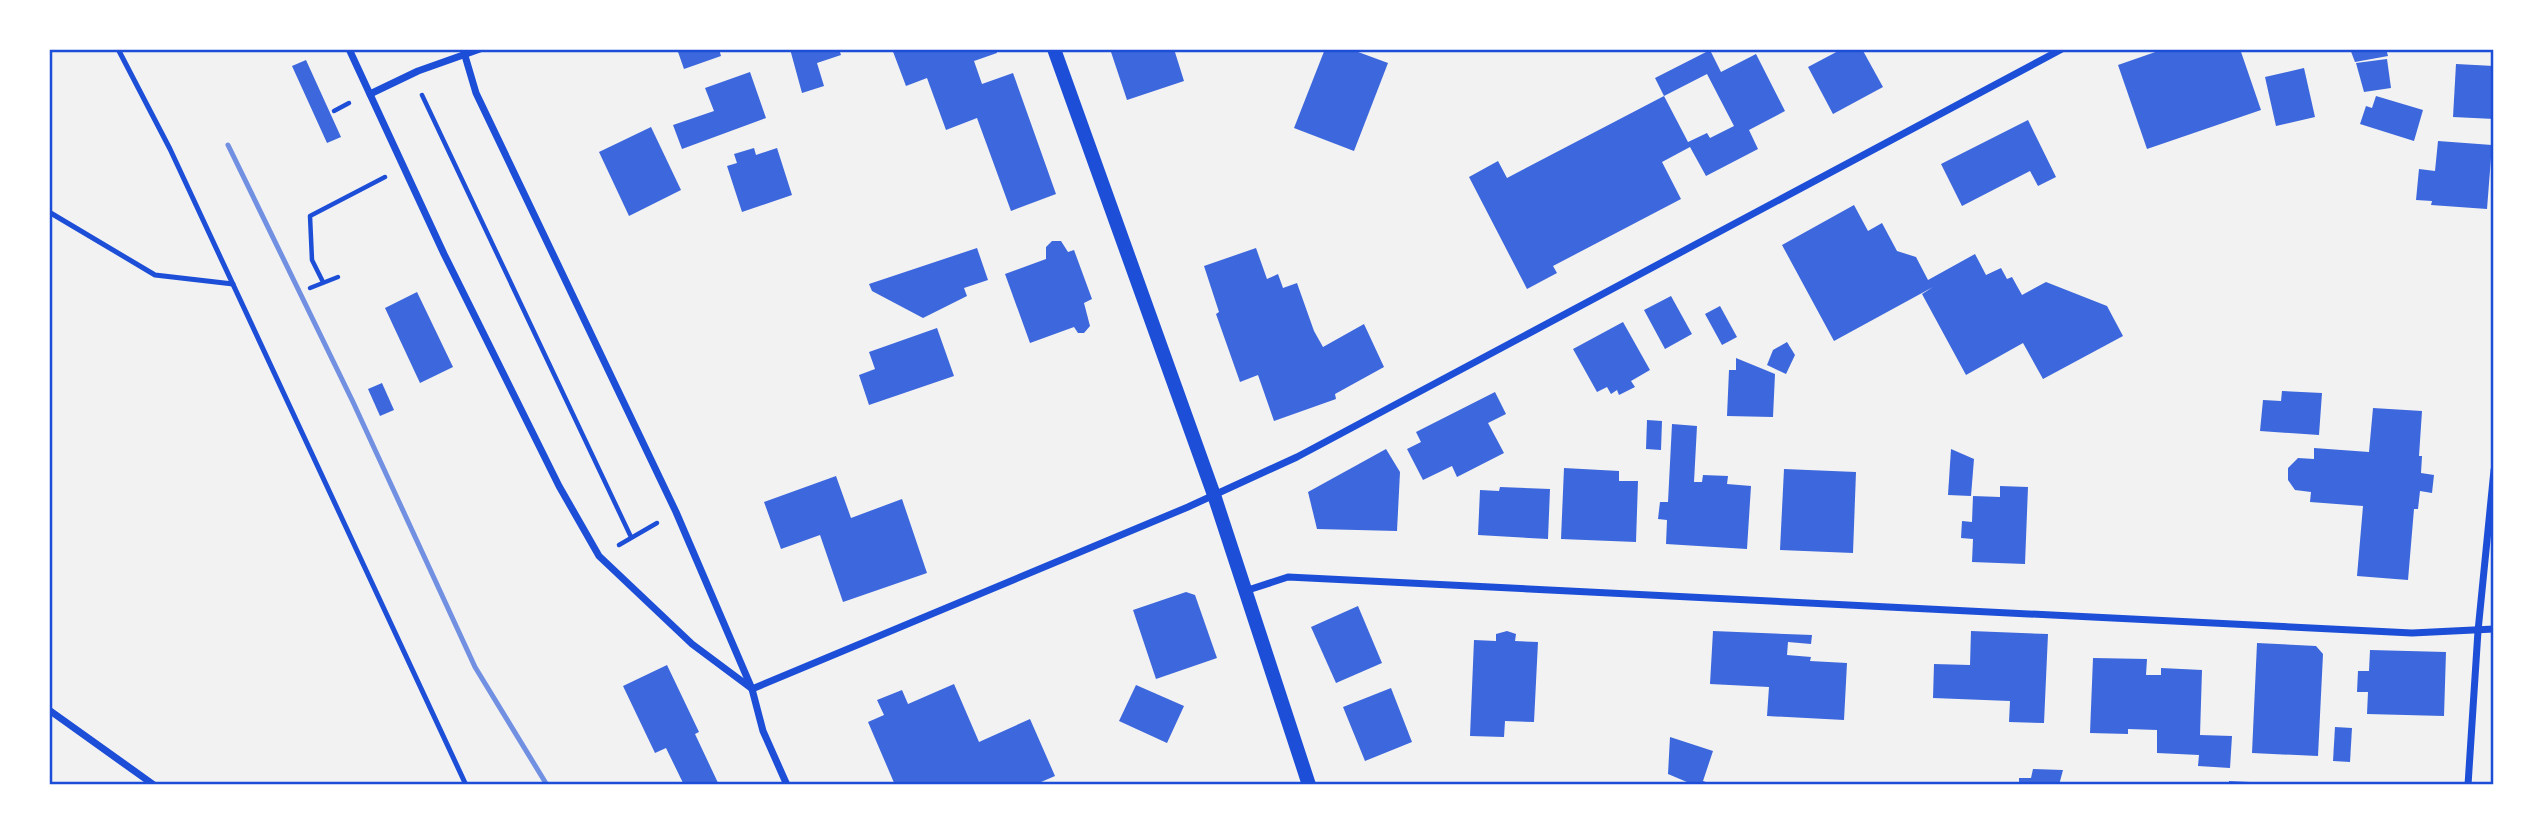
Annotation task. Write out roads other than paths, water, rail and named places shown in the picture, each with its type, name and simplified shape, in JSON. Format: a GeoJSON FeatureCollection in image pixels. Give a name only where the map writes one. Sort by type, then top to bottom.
{"type":"FeatureCollection","features":[{"type":"Feature","properties":{"kind":"main road"},"geometry":{"type":"LineString","coordinates":[[1054,49],[1214,495],[1309,785]]}},
{"type":"Feature","properties":{"kind":"street"},"geometry":{"type":"LineString","coordinates":[[349,49],[444,254],[559,486],[598,556],[692,644],[752,689]]}},
{"type":"Feature","properties":{"kind":"street"},"geometry":{"type":"LineString","coordinates":[[370,94],[464,52],[480,49]]}},
{"type":"Feature","properties":{"kind":"street"},"geometry":{"type":"LineString","coordinates":[[752,689],[1214,495],[1309,450],[2062,49]]}},
{"type":"Feature","properties":{"kind":"street"},"geometry":{"type":"LineString","coordinates":[[464,52],[476,93],[676,512],[752,689],[763,731],[787,785]]}},
{"type":"Feature","properties":{"kind":"street"},"geometry":{"type":"LineString","coordinates":[[2468,785],[2494,470]]}},
{"type":"Feature","properties":{"kind":"street"},"geometry":{"type":"LineString","coordinates":[[1244,591],[1289,577],[2412,633],[2494,629]]}},
{"type":"Feature","properties":{"kind":"street"},"geometry":{"type":"LineString","coordinates":[[49,710],[155,785]]}},
{"type":"Feature","properties":{"kind":"lane"},"geometry":{"type":"LineString","coordinates":[[118,49],[170,149],[466,785]]}},
{"type":"Feature","properties":{"kind":"lane"},"geometry":{"type":"LineString","coordinates":[[49,212],[155,275],[233,284]]}},
{"type":"Feature","properties":{"kind":"railway"},"geometry":{"type":"LineString","coordinates":[[228,145],[353,402],[475,667],[547,785]]}}]}
